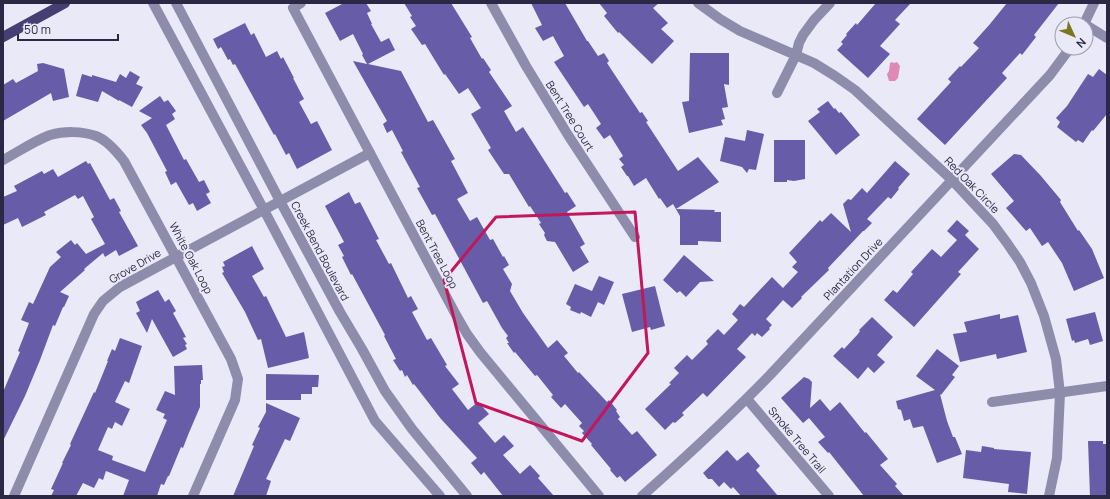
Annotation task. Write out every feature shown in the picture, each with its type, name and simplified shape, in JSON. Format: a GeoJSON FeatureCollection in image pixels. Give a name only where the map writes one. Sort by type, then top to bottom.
{"type":"FeatureCollection","features":[{"type":"Feature","properties":{"kind":"main road"},"geometry":{"type":"LineString","coordinates":[[3,37],[65,3]]}},
{"type":"Feature","properties":{"kind":"street"},"geometry":{"type":"LineString","coordinates":[[153,3],[375,421],[440,496]]}},
{"type":"Feature","properties":{"kind":"street","name":"Creek Bend Boulevard"},"geometry":{"type":"LineString","coordinates":[[176,3],[336,306],[385,391],[412,429],[467,496]]}},
{"type":"Feature","properties":{"kind":"street","name":"Bent Tree Loop"},"geometry":{"type":"LineString","coordinates":[[301,3],[293,8],[467,334],[480,352],[599,496]]}},
{"type":"Feature","properties":{"kind":"street","name":"Bent Tree Court"},"geometry":{"type":"LineString","coordinates":[[491,3],[526,66],[564,129],[635,237]]}},
{"type":"Feature","properties":{"kind":"street","name":"Red Oak Circle"},"geometry":{"type":"LineString","coordinates":[[698,3],[740,31],[814,63],[855,90],[952,180],[993,224],[1007,243],[1020,262],[1031,283],[1044,316],[1056,359],[1060,393],[1057,458],[1050,496]]}},
{"type":"Feature","properties":{"kind":"street"},"geometry":{"type":"LineString","coordinates":[[777,93],[796,55],[803,34],[830,3]]}},
{"type":"Feature","properties":{"kind":"street"},"geometry":{"type":"LineString","coordinates":[[1089,16],[1094,3]]}},
{"type":"Feature","properties":{"kind":"street"},"geometry":{"type":"LineString","coordinates":[[1094,30],[1107,38]]}},
{"type":"Feature","properties":{"kind":"street","name":"Plantation Drive"},"geometry":{"type":"LineString","coordinates":[[642,496],[747,399],[1050,75],[1064,56]]}},
{"type":"Feature","properties":{"kind":"street","name":"White Oak Loop"},"geometry":{"type":"LineString","coordinates":[[3,160],[42,139],[68,132],[97,136],[110,145],[124,161],[232,359],[238,379],[235,400],[193,496]]}},
{"type":"Feature","properties":{"kind":"street","name":"Grove Drive"},"geometry":{"type":"LineString","coordinates":[[14,496],[94,314],[103,301],[120,287],[370,153]]}},
{"type":"Feature","properties":{"kind":"street"},"geometry":{"type":"LineString","coordinates":[[992,402],[1107,386]]}},
{"type":"Feature","properties":{"kind":"street","name":"Smoke Tree Trail"},"geometry":{"type":"LineString","coordinates":[[747,399],[829,496]]}},
{"type":"Feature","properties":{"kind":"highlighted area"},"geometry":{"type":"Polygon","coordinates":[[[635,212],[648,353],[582,441],[476,403],[444,280],[496,217],[635,212]]]}},
{"type":"Feature","properties":{"kind":"shaded area"},"geometry":{"type":"Polygon","coordinates":[[[897,62],[900,66],[898,78],[895,81],[889,81],[887,74],[890,63],[897,62]]]}},
{"type":"Feature","properties":{"kind":"building"},"geometry":{"type":"Polygon","coordinates":[[[344,3],[366,3],[371,11],[367,13],[371,24],[381,42],[389,38],[395,50],[368,64],[401,71],[428,122],[433,120],[455,159],[451,161],[468,193],[457,199],[470,221],[477,217],[490,240],[493,239],[503,257],[504,256],[509,265],[503,269],[512,284],[510,291],[523,313],[548,348],[557,340],[568,353],[564,356],[578,373],[579,372],[607,402],[609,400],[617,410],[616,411],[620,417],[618,419],[632,435],[637,431],[657,455],[625,482],[620,476],[617,478],[582,433],[584,431],[579,426],[582,423],[565,404],[561,408],[551,397],[553,395],[537,375],[535,376],[515,352],[514,353],[507,343],[509,343],[506,338],[508,336],[487,301],[483,303],[435,214],[432,215],[417,188],[420,187],[401,152],[403,151],[392,130],[387,133],[383,124],[387,121],[353,61],[367,64],[353,34],[340,41],[325,13],[344,3]]]}},
{"type":"Feature","properties":{"kind":"building"},"geometry":{"type":"Polygon","coordinates":[[[404,3],[451,3],[472,37],[470,38],[482,59],[483,58],[491,70],[489,72],[512,106],[504,111],[516,132],[523,127],[565,193],[567,192],[576,206],[567,212],[585,244],[580,247],[589,262],[573,272],[555,242],[547,241],[544,235],[545,233],[539,224],[541,223],[530,206],[529,207],[509,174],[504,174],[488,150],[491,148],[471,114],[481,108],[468,88],[459,94],[445,74],[444,75],[425,44],[422,45],[411,29],[416,26],[404,3]]]}},
{"type":"Feature","properties":{"kind":"building"},"geometry":{"type":"Polygon","coordinates":[[[531,3],[565,3],[587,41],[598,56],[604,53],[609,61],[607,63],[640,113],[642,112],[648,121],[646,122],[678,171],[698,157],[719,182],[676,209],[715,210],[714,212],[721,212],[721,242],[698,241],[698,245],[680,245],[680,216],[673,204],[667,208],[660,198],[659,199],[646,178],[634,186],[621,167],[624,165],[619,159],[623,156],[610,135],[604,139],[596,128],[601,124],[588,104],[584,107],[554,62],[564,56],[553,36],[543,41],[535,28],[542,25],[531,3]]]}},
{"type":"Feature","properties":{"kind":"building"},"geometry":{"type":"Polygon","coordinates":[[[599,3],[659,3],[653,8],[668,23],[661,29],[674,41],[652,64],[619,32],[618,33],[604,16],[607,13],[599,3]]]}},
{"type":"Feature","properties":{"kind":"building"},"geometry":{"type":"Polygon","coordinates":[[[876,3],[911,3],[895,20],[900,24],[880,46],[890,54],[868,78],[837,50],[843,44],[841,42],[847,35],[846,34],[856,23],[857,25],[876,3]]]}},
{"type":"Feature","properties":{"kind":"building"},"geometry":{"type":"Polygon","coordinates":[[[1007,3],[1059,3],[1034,35],[1036,37],[1022,55],[1020,53],[1002,73],[1007,78],[945,145],[917,119],[951,82],[948,79],[979,48],[973,43],[1007,3]]]}},
{"type":"Feature","properties":{"kind":"building"},"geometry":{"type":"Polygon","coordinates":[[[245,23],[251,35],[254,33],[266,57],[277,51],[281,59],[283,57],[304,99],[299,102],[311,124],[317,121],[332,150],[297,169],[289,153],[286,155],[275,134],[274,135],[235,64],[233,65],[230,59],[228,60],[221,47],[218,49],[213,39],[245,23]]]}},
{"type":"Feature","properties":{"kind":"building"},"geometry":{"type":"Polygon","coordinates":[[[690,53],[729,53],[729,85],[724,84],[728,107],[722,108],[725,119],[721,120],[723,125],[689,133],[682,102],[689,101],[690,53]]]}},
{"type":"Feature","properties":{"kind":"building"},"geometry":{"type":"Polygon","coordinates":[[[43,63],[64,69],[69,97],[53,101],[51,93],[3,121],[3,85],[13,79],[16,83],[38,71],[37,64],[43,63]]]}},
{"type":"Feature","properties":{"kind":"building"},"geometry":{"type":"Polygon","coordinates":[[[1099,69],[1107,75],[1107,114],[1093,131],[1092,130],[1083,143],[1078,140],[1076,142],[1057,127],[1060,122],[1056,118],[1067,106],[1088,74],[1093,77],[1099,69]]]}},
{"type":"Feature","properties":{"kind":"building"},"geometry":{"type":"Polygon","coordinates":[[[130,71],[140,77],[136,84],[143,87],[132,107],[102,91],[98,102],[76,96],[82,74],[92,77],[92,75],[116,82],[120,74],[126,78],[130,71]]]}},
{"type":"Feature","properties":{"kind":"building"},"geometry":{"type":"Polygon","coordinates":[[[160,96],[164,102],[168,100],[176,111],[172,114],[175,119],[166,125],[184,160],[186,159],[199,182],[204,180],[210,192],[206,194],[211,203],[197,211],[193,203],[189,205],[176,182],[171,185],[165,172],[167,171],[147,133],[141,125],[152,118],[139,111],[160,96]]]}},
{"type":"Feature","properties":{"kind":"building"},"geometry":{"type":"Polygon","coordinates":[[[828,101],[834,109],[835,108],[839,113],[841,112],[860,135],[836,155],[808,121],[820,112],[817,109],[828,101]]]}},
{"type":"Feature","properties":{"kind":"building"},"geometry":{"type":"Polygon","coordinates":[[[747,130],[764,134],[756,170],[749,169],[747,173],[742,167],[720,161],[725,137],[745,141],[747,130]]]}},
{"type":"Feature","properties":{"kind":"building"},"geometry":{"type":"Polygon","coordinates":[[[774,140],[805,140],[805,179],[794,181],[787,180],[787,182],[774,182],[774,140]]]}},
{"type":"Feature","properties":{"kind":"building"},"geometry":{"type":"Polygon","coordinates":[[[1014,154],[1021,155],[1061,200],[1060,202],[1078,231],[1079,230],[1092,249],[1104,278],[1074,291],[1062,263],[1048,242],[1042,246],[1030,228],[1026,231],[1006,208],[1014,201],[991,174],[1014,154]]]}},
{"type":"Feature","properties":{"kind":"building"},"geometry":{"type":"Polygon","coordinates":[[[86,161],[88,164],[90,163],[110,200],[114,198],[121,211],[119,212],[138,246],[119,256],[116,250],[105,257],[103,253],[60,292],[69,296],[55,326],[53,325],[25,396],[3,441],[3,392],[20,352],[18,351],[29,323],[21,320],[29,302],[33,304],[50,267],[61,257],[56,252],[71,240],[75,245],[77,243],[86,254],[105,244],[91,219],[94,217],[83,196],[78,199],[75,195],[44,212],[46,215],[22,227],[18,218],[3,225],[3,197],[17,191],[14,186],[42,171],[44,174],[53,169],[58,177],[86,161]]]}},
{"type":"Feature","properties":{"kind":"building"},"geometry":{"type":"Polygon","coordinates":[[[895,161],[910,174],[891,199],[888,197],[867,219],[872,223],[792,308],[783,300],[766,319],[772,325],[769,328],[770,329],[762,337],[757,333],[755,336],[752,333],[737,349],[746,357],[707,397],[703,393],[682,413],[684,415],[675,423],[673,422],[665,430],[645,409],[671,384],[669,383],[679,373],[674,368],[687,355],[692,360],[708,344],[706,341],[718,329],[724,335],[738,320],[732,314],[740,304],[744,307],[772,277],[783,288],[798,272],[792,267],[797,262],[789,253],[820,220],[822,222],[831,213],[851,232],[843,204],[848,199],[851,200],[862,188],[867,193],[895,161]]]}},
{"type":"Feature","properties":{"kind":"building"},"geometry":{"type":"Polygon","coordinates":[[[349,192],[355,204],[360,202],[379,239],[376,240],[389,264],[391,263],[408,298],[411,296],[418,309],[412,312],[427,340],[431,338],[447,365],[445,366],[459,384],[452,389],[468,410],[478,402],[489,414],[478,423],[495,443],[504,435],[514,446],[503,455],[520,474],[530,465],[540,476],[538,478],[554,496],[503,496],[484,472],[481,475],[471,463],[477,458],[441,419],[414,384],[413,385],[407,375],[405,377],[402,370],[400,371],[393,360],[396,359],[384,336],[385,335],[342,257],[344,256],[338,245],[344,242],[325,206],[349,192]]]}},
{"type":"Feature","properties":{"kind":"building"},"geometry":{"type":"Polygon","coordinates":[[[957,220],[969,231],[965,235],[979,249],[958,272],[961,274],[914,327],[884,300],[893,290],[897,293],[913,274],[911,272],[932,249],[941,257],[957,240],[947,231],[957,220]]]}},
{"type":"Feature","properties":{"kind":"building"},"geometry":{"type":"Polygon","coordinates":[[[252,246],[264,269],[252,276],[264,297],[266,296],[286,337],[304,332],[309,358],[268,368],[261,339],[258,340],[245,312],[222,273],[224,272],[222,267],[225,266],[223,262],[252,246]]]}},
{"type":"Feature","properties":{"kind":"building"},"geometry":{"type":"Polygon","coordinates":[[[684,255],[714,281],[700,282],[686,297],[680,291],[677,293],[663,280],[684,255]]]}},
{"type":"Feature","properties":{"kind":"building"},"geometry":{"type":"Polygon","coordinates":[[[599,276],[614,282],[604,305],[598,302],[591,317],[581,312],[580,314],[570,310],[571,307],[566,304],[575,284],[592,291],[599,276]]]}},
{"type":"Feature","properties":{"kind":"building"},"geometry":{"type":"Polygon","coordinates":[[[655,286],[665,326],[651,330],[650,327],[632,332],[622,294],[655,286]]]}},
{"type":"Feature","properties":{"kind":"building"},"geometry":{"type":"Polygon","coordinates":[[[158,290],[165,302],[169,299],[176,311],[173,313],[186,337],[183,338],[187,344],[185,345],[187,349],[173,357],[152,319],[147,333],[136,313],[140,311],[136,302],[158,290]]]}},
{"type":"Feature","properties":{"kind":"building"},"geometry":{"type":"Polygon","coordinates":[[[1095,312],[1103,341],[1090,345],[1088,339],[1075,343],[1074,340],[1072,341],[1066,319],[1095,312]]]}},
{"type":"Feature","properties":{"kind":"building"},"geometry":{"type":"Polygon","coordinates":[[[1000,314],[1000,319],[1018,315],[1027,352],[997,359],[996,354],[960,362],[953,334],[967,332],[964,322],[1000,314]]]}},
{"type":"Feature","properties":{"kind":"building"},"geometry":{"type":"Polygon","coordinates":[[[872,317],[893,337],[877,355],[885,362],[874,373],[868,367],[858,379],[833,356],[842,347],[844,349],[858,334],[860,331],[859,330],[872,317]]]}},
{"type":"Feature","properties":{"kind":"building"},"geometry":{"type":"Polygon","coordinates":[[[120,338],[142,346],[129,383],[125,381],[115,402],[130,409],[122,426],[115,422],[112,429],[108,427],[98,450],[113,456],[112,460],[145,472],[167,420],[163,418],[165,414],[156,410],[165,391],[175,395],[174,366],[202,365],[203,380],[201,380],[200,384],[200,407],[183,448],[181,447],[169,476],[164,485],[161,484],[157,496],[123,496],[129,480],[106,471],[103,480],[99,478],[94,488],[83,483],[76,496],[51,496],[54,490],[51,489],[71,445],[70,444],[94,392],[95,393],[112,349],[115,351],[120,338]]]}},
{"type":"Feature","properties":{"kind":"building"},"geometry":{"type":"Polygon","coordinates":[[[937,349],[959,366],[952,375],[955,377],[941,395],[940,394],[947,421],[962,454],[937,463],[923,426],[913,428],[910,419],[904,421],[901,410],[898,409],[896,401],[935,390],[916,376],[937,349]]]}},
{"type":"Feature","properties":{"kind":"building"},"geometry":{"type":"Polygon","coordinates":[[[266,374],[319,375],[318,387],[312,387],[312,394],[301,394],[301,400],[266,400],[266,374]]]}},
{"type":"Feature","properties":{"kind":"building"},"geometry":{"type":"Polygon","coordinates":[[[804,377],[812,382],[810,408],[820,399],[830,411],[840,402],[888,459],[880,465],[897,484],[895,486],[904,496],[864,496],[829,452],[828,453],[818,442],[825,437],[809,418],[803,423],[781,398],[804,377]]]}},
{"type":"Feature","properties":{"kind":"building"},"geometry":{"type":"Polygon","coordinates":[[[266,403],[300,418],[290,441],[285,439],[266,479],[271,481],[266,496],[233,496],[254,446],[252,445],[260,428],[258,427],[266,412],[266,403]]]}},
{"type":"Feature","properties":{"kind":"building"},"geometry":{"type":"Polygon","coordinates":[[[1088,441],[1103,441],[1103,444],[1107,444],[1107,496],[1090,496],[1088,441]]]}},
{"type":"Feature","properties":{"kind":"building"},"geometry":{"type":"Polygon","coordinates":[[[982,446],[994,449],[1031,452],[1027,494],[1008,492],[1009,484],[963,478],[966,450],[981,452],[982,446]]]}},
{"type":"Feature","properties":{"kind":"building"},"geometry":{"type":"Polygon","coordinates":[[[727,450],[737,461],[748,452],[760,466],[756,470],[778,496],[741,496],[733,487],[731,489],[724,482],[719,487],[712,479],[708,479],[703,473],[727,450]]]}}]}
